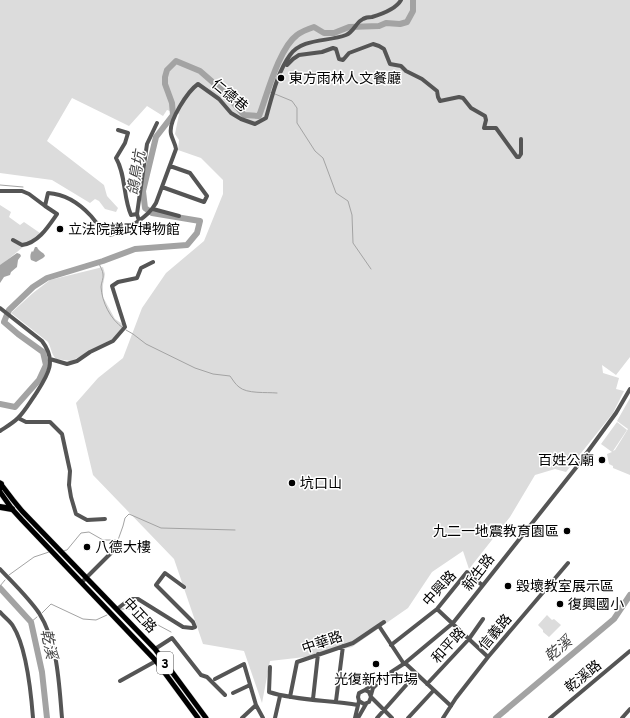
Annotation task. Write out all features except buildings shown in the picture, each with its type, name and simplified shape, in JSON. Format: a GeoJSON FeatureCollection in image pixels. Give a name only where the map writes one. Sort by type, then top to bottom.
{"type":"FeatureCollection","features":[{"type":"Feature","properties":{"kind":"highway"},"geometry":{"type":"LineString","coordinates":[[0,507],[12,509]]}},
{"type":"Feature","properties":{"kind":"main road","name":"中正路"},"geometry":{"type":"LineString","coordinates":[[0,484],[53,543],[148,641],[206,718]]}},
{"type":"Feature","properties":{"kind":"main road","name":"3"},"geometry":{"type":"LineString","coordinates":[[0,492],[12,509]]}},
{"type":"Feature","properties":{"kind":"main road","name":"中正路"},"geometry":{"type":"LineString","coordinates":[[12,509],[156,661],[198,718]]}},
{"type":"Feature","properties":{"kind":"main road"},"geometry":{"type":"LineString","coordinates":[[143,647],[148,641]]}},
{"type":"Feature","properties":{"kind":"street","name":"仁德巷"},"geometry":{"type":"LineString","coordinates":[[152,210],[176,149],[170,129],[180,106],[192,88],[198,84],[219,99],[231,113],[241,119],[255,124],[266,118],[278,80],[290,55],[302,45],[311,42],[333,39],[351,32],[363,19],[394,8],[400,0]]}},
{"type":"Feature","properties":{"kind":"street","name":"仁德巷"},"geometry":{"type":"LineString","coordinates":[[282,72],[293,59],[299,55],[322,52],[333,48],[336,49],[339,59],[343,60],[349,53],[373,44],[384,49],[390,64],[401,66],[406,71],[422,79],[437,91],[440,101],[459,97],[465,99],[471,108],[485,116],[486,120],[484,128],[496,128],[517,157],[521,154],[521,139]]}},
{"type":"Feature","properties":{"kind":"street"},"geometry":{"type":"LineString","coordinates":[[140,220],[137,214],[147,144],[157,123]]}},
{"type":"Feature","properties":{"kind":"street"},"geometry":{"type":"LineString","coordinates":[[118,130],[128,134],[122,150],[116,158],[120,168],[131,215],[137,214]]}},
{"type":"Feature","properties":{"kind":"street"},"geometry":{"type":"LineString","coordinates":[[162,187],[204,202],[207,196],[190,173],[170,166]]}},
{"type":"Feature","properties":{"kind":"street"},"geometry":{"type":"LineString","coordinates":[[0,191],[22,191],[29,194],[57,214],[44,233],[26,245],[22,246],[13,240]]}},
{"type":"Feature","properties":{"kind":"street"},"geometry":{"type":"LineString","coordinates":[[45,206],[48,193],[62,196],[81,208],[102,230],[111,235],[140,220],[152,210],[178,216]]}},
{"type":"Feature","properties":{"kind":"street"},"geometry":{"type":"LineString","coordinates":[[50,358],[67,364],[77,361],[90,352],[113,341],[125,327],[112,286],[118,282],[137,278],[141,268],[153,262]]}},
{"type":"Feature","properties":{"kind":"street"},"geometry":{"type":"LineString","coordinates":[[0,431],[18,418],[47,376],[50,369],[50,358],[47,348],[42,341],[2,309]]}},
{"type":"Feature","properties":{"kind":"street","name":"新生路"},"geometry":{"type":"LineString","coordinates":[[355,718],[360,693],[404,663],[453,623],[575,469],[616,413],[630,389]]}},
{"type":"Feature","properties":{"kind":"street"},"geometry":{"type":"LineString","coordinates":[[18,418],[26,422],[50,422],[62,434],[70,472],[69,485],[71,497],[76,514],[87,520],[105,519]]}},
{"type":"Feature","properties":{"kind":"street"},"geometry":{"type":"LineString","coordinates":[[82,582],[111,553]]}},
{"type":"Feature","properties":{"kind":"street","name":"信義路"},"geometry":{"type":"LineString","coordinates":[[443,718],[488,657],[568,563]]}},
{"type":"Feature","properties":{"kind":"street"},"geometry":{"type":"LineString","coordinates":[[0,569],[39,613],[48,634],[57,670],[62,718]]}},
{"type":"Feature","properties":{"kind":"street","name":"中興路"},"geometry":{"type":"LineString","coordinates":[[391,645],[438,609],[467,572],[482,585]]}},
{"type":"Feature","properties":{"kind":"street"},"geometry":{"type":"LineString","coordinates":[[117,608],[130,599],[138,600],[183,627],[192,628],[195,627],[193,622],[156,585],[166,573],[184,587]]}},
{"type":"Feature","properties":{"kind":"street"},"geometry":{"type":"LineString","coordinates":[[438,609],[488,657]]}},
{"type":"Feature","properties":{"kind":"street"},"geometry":{"type":"LineString","coordinates":[[0,612],[13,626],[20,642],[30,687],[33,718]]}},
{"type":"Feature","properties":{"kind":"street","name":"和平路"},"geometry":{"type":"LineString","coordinates":[[427,684],[469,639],[483,619]]}},
{"type":"Feature","properties":{"kind":"street","name":"中華路"},"geometry":{"type":"LineString","coordinates":[[290,697],[297,662],[353,643],[384,622]]}},
{"type":"Feature","properties":{"kind":"street"},"geometry":{"type":"LineString","coordinates":[[379,626],[404,663],[451,706]]}},
{"type":"Feature","properties":{"kind":"street"},"geometry":{"type":"LineString","coordinates":[[155,649],[172,638],[200,675],[207,677],[225,695]]}},
{"type":"Feature","properties":{"kind":"street"},"geometry":{"type":"LineString","coordinates":[[336,701],[343,646]]}},
{"type":"Feature","properties":{"kind":"street","name":"乾溪路"},"geometry":{"type":"LineString","coordinates":[[550,718],[630,651]]}},
{"type":"Feature","properties":{"kind":"street"},"geometry":{"type":"LineString","coordinates":[[313,699],[318,654]]}},
{"type":"Feature","properties":{"kind":"street"},"geometry":{"type":"LineString","coordinates":[[120,681],[156,661]]}},
{"type":"Feature","properties":{"kind":"street"},"geometry":{"type":"LineString","coordinates":[[215,679],[244,664],[256,705],[263,718]]}},
{"type":"Feature","properties":{"kind":"street"},"geometry":{"type":"LineString","coordinates":[[270,667],[269,692],[280,696],[366,704]]}},
{"type":"Feature","properties":{"kind":"street"},"geometry":{"type":"LineString","coordinates":[[377,718],[416,674]]}},
{"type":"Feature","properties":{"kind":"street","name":"新生路"},"geometry":{"type":"LineString","coordinates":[[358,718],[366,704],[370,701],[374,686],[385,676]]}},
{"type":"Feature","properties":{"kind":"street"},"geometry":{"type":"LineString","coordinates":[[233,693],[250,685]]}},
{"type":"Feature","properties":{"kind":"street"},"geometry":{"type":"LineString","coordinates":[[365,690],[369,692],[392,718]]}},
{"type":"Feature","properties":{"kind":"street"},"geometry":{"type":"LineString","coordinates":[[408,718],[434,690]]}},
{"type":"Feature","properties":{"kind":"street"},"geometry":{"type":"LineString","coordinates":[[275,718],[280,696]]}},
{"type":"Feature","properties":{"kind":"street"},"geometry":{"type":"LineString","coordinates":[[242,718],[256,705]]}},
{"type":"Feature","properties":{"kind":"street"},"geometry":{"type":"LineString","coordinates":[[622,718],[630,709]]}},
{"type":"Feature","properties":{"kind":"shaded area"},"geometry":{"type":"Polygon","coordinates":[[[0,0],[630,0],[630,357],[616,375],[602,365],[603,373],[619,378],[616,389],[624,391],[613,413],[566,472],[555,469],[535,475],[510,517],[469,569],[463,551],[432,572],[408,608],[352,647],[305,657],[270,661],[262,703],[244,651],[203,644],[174,559],[93,475],[76,403],[98,378],[123,358],[142,308],[166,273],[204,241],[223,194],[223,180],[201,158],[178,150],[179,140],[175,134],[179,114],[167,110],[163,116],[147,106],[129,126],[72,98],[47,141],[104,185],[107,196],[118,208],[116,212],[105,209],[99,201],[95,199],[90,203],[52,180],[0,173],[0,0]]]}},
{"type":"Feature","properties":{"kind":"shaded area"},"geometry":{"type":"Polygon","coordinates":[[[0,205],[11,212],[9,217],[20,225],[24,222],[40,233],[0,266],[0,205]]]}},
{"type":"Feature","properties":{"kind":"shaded area"},"geometry":{"type":"Polygon","coordinates":[[[35,247],[37,247],[45,256],[36,262],[31,260],[30,257],[31,252],[33,252],[35,247]]]}},
{"type":"Feature","properties":{"kind":"shaded area"},"geometry":{"type":"Polygon","coordinates":[[[17,253],[21,256],[18,260],[17,267],[11,272],[10,275],[4,277],[0,283],[0,265],[17,253]]]}},
{"type":"Feature","properties":{"kind":"shaded area"},"geometry":{"type":"Polygon","coordinates":[[[103,267],[105,274],[103,297],[115,319],[124,325],[113,339],[71,361],[56,359],[48,342],[11,313],[50,280],[103,267]]]}},
{"type":"Feature","properties":{"kind":"shaded area"},"geometry":{"type":"Polygon","coordinates":[[[630,398],[630,475],[613,468],[613,466],[609,464],[607,454],[612,452],[601,444],[617,422],[627,430],[613,451],[615,450],[628,429],[617,421],[630,398]]]}},
{"type":"Feature","properties":{"kind":"shaded area"},"geometry":{"type":"Polygon","coordinates":[[[547,615],[561,625],[549,637],[538,625],[547,615]]]}},
{"type":"Feature","properties":{"kind":"waterway","name":"鴿鳥坑"},"geometry":{"type":"LineString","coordinates":[[0,404],[15,407],[39,380],[46,365],[43,352],[4,322],[9,310],[33,287],[47,278],[103,261],[135,249],[187,245],[197,233],[200,221],[152,213],[145,208],[143,191],[156,137],[173,115],[172,103],[165,84],[165,77],[167,70],[176,61],[200,71],[224,92],[244,115],[259,116],[279,61],[291,41],[297,35],[314,27],[324,33],[334,33],[349,27],[379,26],[386,23],[400,24],[407,22],[413,11],[413,0]]}},
{"type":"Feature","properties":{"kind":"waterway","name":"鴿鳥坑"},"geometry":{"type":"LineString","coordinates":[[268,91],[272,93]]}},
{"type":"Feature","properties":{"kind":"waterway"},"geometry":{"type":"LineString","coordinates":[[275,94],[292,101],[297,108],[297,123],[315,151],[323,158],[336,193],[348,201],[352,215],[353,243],[371,269]]}},
{"type":"Feature","properties":{"kind":"waterway"},"geometry":{"type":"LineString","coordinates":[[0,185],[23,187]]}},
{"type":"Feature","properties":{"kind":"waterway"},"geometry":{"type":"LineString","coordinates":[[98,262],[103,273],[101,287],[105,304],[114,320],[123,328]]}},
{"type":"Feature","properties":{"kind":"waterway"},"geometry":{"type":"LineString","coordinates":[[126,330],[146,344],[195,368],[213,374],[230,376],[236,385],[242,389],[252,392],[277,393]]}},
{"type":"Feature","properties":{"kind":"waterway"},"geometry":{"type":"LineString","coordinates":[[62,551],[67,550],[81,533],[89,532],[103,540],[118,540],[125,518],[129,514],[161,528],[235,530]]}},
{"type":"Feature","properties":{"kind":"waterway"},"geometry":{"type":"LineString","coordinates":[[9,575],[34,557],[49,552]]}},
{"type":"Feature","properties":{"kind":"waterway"},"geometry":{"type":"LineString","coordinates":[[0,586],[5,580]]}},
{"type":"Feature","properties":{"kind":"waterway","name":"乾溪"},"geometry":{"type":"LineString","coordinates":[[0,588],[31,622],[42,672],[47,718]]}},
{"type":"Feature","properties":{"kind":"waterway","name":"乾溪"},"geometry":{"type":"LineString","coordinates":[[496,718],[614,619],[630,595]]}},
{"type":"Feature","properties":{"kind":"waterway"},"geometry":{"type":"LineString","coordinates":[[42,613],[51,604],[83,619],[96,620],[107,615]]}},
{"type":"Feature","properties":{"kind":"waterway"},"geometry":{"type":"LineString","coordinates":[[121,609],[136,610],[143,617],[171,632]]}},
{"type":"Feature","properties":{"kind":"waterway","name":"乾溪"},"geometry":{"type":"LineString","coordinates":[[31,622],[37,617]]}},
{"type":"Feature","properties":{"kind":"place","name":"東方雨林人文餐廳"},"geometry":{"type":"Point","coordinates":[281,78]}},
{"type":"Feature","properties":{"kind":"place","name":"立法院議政博物館"},"geometry":{"type":"Point","coordinates":[60,229]}},
{"type":"Feature","properties":{"kind":"place","name":"百姓公廟"},"geometry":{"type":"Point","coordinates":[602,460]}},
{"type":"Feature","properties":{"kind":"place","name":"坑口山"},"geometry":{"type":"Point","coordinates":[292,483]}},
{"type":"Feature","properties":{"kind":"place","name":"九二一地震教育園區"},"geometry":{"type":"Point","coordinates":[567,531]}},
{"type":"Feature","properties":{"kind":"place","name":"八德大樓"},"geometry":{"type":"Point","coordinates":[87,547]}},
{"type":"Feature","properties":{"kind":"place","name":"毀壞教室展示區"},"geometry":{"type":"Point","coordinates":[508,586]}},
{"type":"Feature","properties":{"kind":"place","name":"復興國小"},"geometry":{"type":"Point","coordinates":[560,604]}},
{"type":"Feature","properties":{"kind":"place","name":"光復新村市場"},"geometry":{"type":"Point","coordinates":[376,664]}}]}
